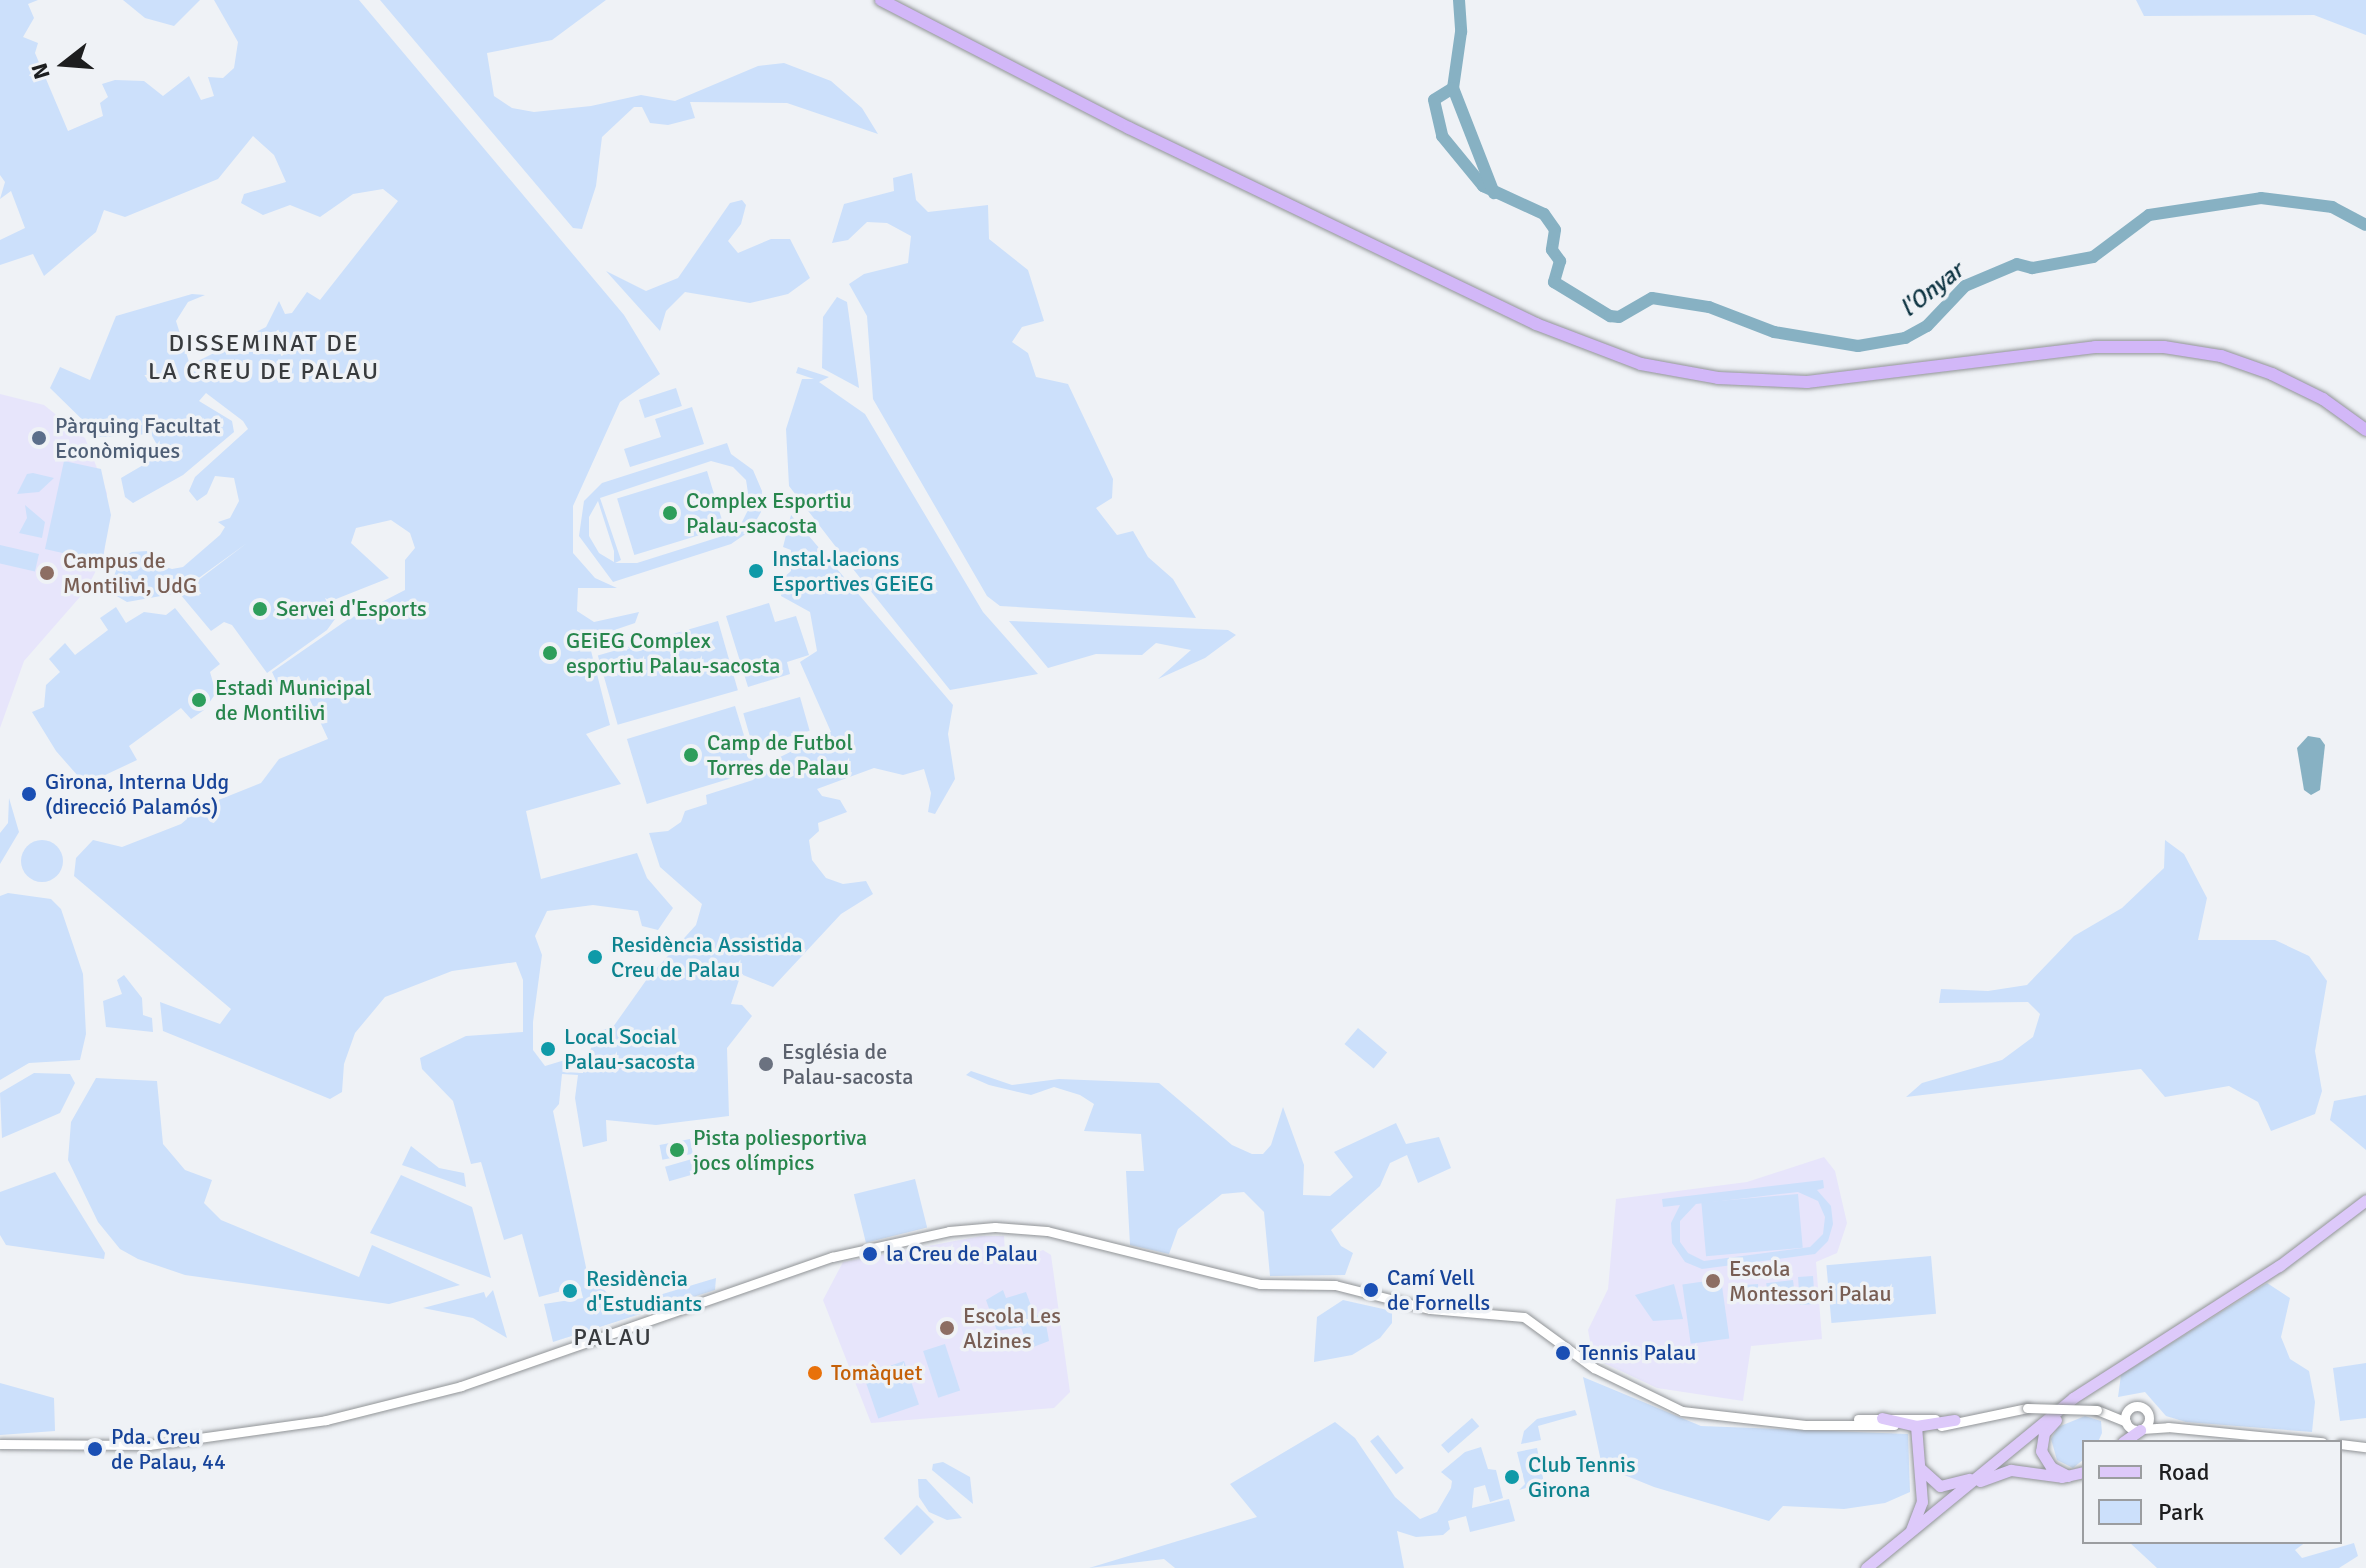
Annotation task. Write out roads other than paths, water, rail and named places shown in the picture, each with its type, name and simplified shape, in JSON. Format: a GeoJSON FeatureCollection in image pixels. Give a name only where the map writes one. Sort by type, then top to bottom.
{"type":"FeatureCollection","features":[{"type":"Feature","properties":{"kind":"highway"},"geometry":{"type":"LineString","coordinates":[[881,0],[1115,121],[1536,324],[1632,361],[1718,378],[1807,382],[2095,347],[2164,347],[2221,356],[2272,374],[2323,399],[2366,430]]}},
{"type":"Feature","properties":{"kind":"main road"},"geometry":{"type":"LineString","coordinates":[[1866,1568],[2112,1371],[2279,1266],[2366,1200]]}},
{"type":"Feature","properties":{"kind":"main road"},"geometry":{"type":"LineString","coordinates":[[2068,1476],[2045,1460],[2044,1433],[2112,1371]]}},
{"type":"Feature","properties":{"kind":"main road"},"geometry":{"type":"LineString","coordinates":[[1882,1418],[1916,1435],[1955,1420]]}},
{"type":"Feature","properties":{"kind":"main road"},"geometry":{"type":"LineString","coordinates":[[2122,1440],[2126,1423]]}},
{"type":"Feature","properties":{"kind":"main road"},"geometry":{"type":"LineString","coordinates":[[1900,1425],[1916,1435]]}},
{"type":"Feature","properties":{"kind":"main road"},"geometry":{"type":"LineString","coordinates":[[1916,1435],[1931,1426]]}},
{"type":"Feature","properties":{"kind":"main road"},"geometry":{"type":"LineString","coordinates":[[2124,1440],[2141,1430]]}},
{"type":"Feature","properties":{"kind":"main road"},"geometry":{"type":"LineString","coordinates":[[1904,1540],[1921,1510],[1916,1435]]}},
{"type":"Feature","properties":{"kind":"main road"},"geometry":{"type":"LineString","coordinates":[[1916,1461],[1927,1478],[1943,1487],[1960,1485],[1989,1468]]}},
{"type":"Feature","properties":{"kind":"main road"},"geometry":{"type":"LineString","coordinates":[[1956,1497],[2006,1471],[2068,1476],[2082,1472]]}},
{"type":"Feature","properties":{"kind":"street"},"geometry":{"type":"LineString","coordinates":[[0,1444],[149,1445],[326,1420],[461,1386],[832,1257],[917,1237],[972,1229],[1027,1229],[1260,1284],[1335,1285],[1430,1309],[1524,1317],[1594,1368],[1662,1405],[1700,1414],[1826,1426],[1900,1425]]}},
{"type":"Feature","properties":{"kind":"street"},"geometry":{"type":"LineString","coordinates":[[1931,1426],[1998,1416],[2027,1408],[2097,1410],[2111,1413],[2141,1430],[2168,1427],[2301,1440]]}},
{"type":"Feature","properties":{"kind":"street"},"geometry":{"type":"LineString","coordinates":[[2111,1413],[2130,1409],[2147,1411],[2168,1427]]}},
{"type":"Feature","properties":{"kind":"street"},"geometry":{"type":"LineString","coordinates":[[2126,1423],[2130,1409]]}},
{"type":"Feature","properties":{"kind":"street"},"geometry":{"type":"LineString","coordinates":[[2141,1430],[2149,1422],[2147,1411]]}},
{"type":"Feature","properties":{"kind":"street"},"geometry":{"type":"LineString","coordinates":[[1826,1426],[1882,1418],[1955,1420],[1998,1416]]}},
{"type":"Feature","properties":{"kind":"street"},"geometry":{"type":"LineString","coordinates":[[2342,1444],[2366,1447]]}},
{"type":"Feature","properties":{"kind":"waterway","name":"l'Onyar"},"geometry":{"type":"LineString","coordinates":[[1459,0],[1461,32],[1453,88],[1434,100],[1442,136],[1483,186],[1544,214],[1555,230],[1552,250],[1560,261],[1554,282],[1610,316],[1619,317],[1652,298],[1709,307],[1774,332],[1858,346],[1905,338],[1927,326],[1965,286],[2017,264],[2032,268],[2093,257],[2149,215],[2261,198],[2332,207],[2366,225]]}},
{"type":"Feature","properties":{"kind":"waterway","name":"l'Onyar"},"geometry":{"type":"LineString","coordinates":[[1453,88],[1494,193]]}},
{"type":"Feature","properties":{"kind":"place","name":"Pàrquing Facultat Econòmiques"},"geometry":{"type":"Point","coordinates":[39,438]}},
{"type":"Feature","properties":{"kind":"place","name":"Complex Esportiu Palau-sacosta"},"geometry":{"type":"Point","coordinates":[670,513]}},
{"type":"Feature","properties":{"kind":"place","name":"Instal·lacions Esportives GEiEG"},"geometry":{"type":"Point","coordinates":[756,571]}},
{"type":"Feature","properties":{"kind":"place","name":"Campus de Montilivi, UdG"},"geometry":{"type":"Point","coordinates":[47,573]}},
{"type":"Feature","properties":{"kind":"place","name":"Servei d'Esports"},"geometry":{"type":"Point","coordinates":[260,609]}},
{"type":"Feature","properties":{"kind":"place","name":"GEiEG Complex esportiu Palau-sacosta"},"geometry":{"type":"Point","coordinates":[550,653]}},
{"type":"Feature","properties":{"kind":"place","name":"Estadi Municipal de Montilivi"},"geometry":{"type":"Point","coordinates":[199,700]}},
{"type":"Feature","properties":{"kind":"place","name":"Camp de Futbol Torres de Palau"},"geometry":{"type":"Point","coordinates":[691,755]}},
{"type":"Feature","properties":{"kind":"place","name":"Girona, Interna Udg (direcció Palamós)"},"geometry":{"type":"Point","coordinates":[29,794]}},
{"type":"Feature","properties":{"kind":"place","name":"Residència Assistida Creu de Palau"},"geometry":{"type":"Point","coordinates":[595,957]}},
{"type":"Feature","properties":{"kind":"place","name":"Local Social Palau-sacosta"},"geometry":{"type":"Point","coordinates":[548,1049]}},
{"type":"Feature","properties":{"kind":"place","name":"Església de Palau-sacosta"},"geometry":{"type":"Point","coordinates":[766,1064]}},
{"type":"Feature","properties":{"kind":"place","name":"Pista poliesportiva jocs olímpics"},"geometry":{"type":"Point","coordinates":[677,1150]}},
{"type":"Feature","properties":{"kind":"place","name":"la Creu de Palau"},"geometry":{"type":"Point","coordinates":[870,1254]}},
{"type":"Feature","properties":{"kind":"place","name":"Escola Montessori Palau"},"geometry":{"type":"Point","coordinates":[1713,1281]}},
{"type":"Feature","properties":{"kind":"place","name":"Camí Vell de Fornells"},"geometry":{"type":"Point","coordinates":[1371,1290]}},
{"type":"Feature","properties":{"kind":"place","name":"Residència d'Estudiants"},"geometry":{"type":"Point","coordinates":[570,1291]}},
{"type":"Feature","properties":{"kind":"place","name":"Escola Les Alzines"},"geometry":{"type":"Point","coordinates":[947,1328]}},
{"type":"Feature","properties":{"kind":"place","name":"Tennis Palau"},"geometry":{"type":"Point","coordinates":[1563,1353]}},
{"type":"Feature","properties":{"kind":"place","name":"Tomàquet"},"geometry":{"type":"Point","coordinates":[815,1373]}},
{"type":"Feature","properties":{"kind":"place","name":"Pda. Creu de Palau, 44"},"geometry":{"type":"Point","coordinates":[95,1449]}},
{"type":"Feature","properties":{"kind":"place","name":"Club Tennis Girona"},"geometry":{"type":"Point","coordinates":[1512,1477]}},
{"type":"Feature","properties":{"kind":"district","name":"DISSEMINAT DE LA CREU DE PALAU"},"geometry":{"type":"Point","coordinates":[264,358]}},
{"type":"Feature","properties":{"kind":"district","name":"PALAU"},"geometry":{"type":"Point","coordinates":[613,1338]}}]}
